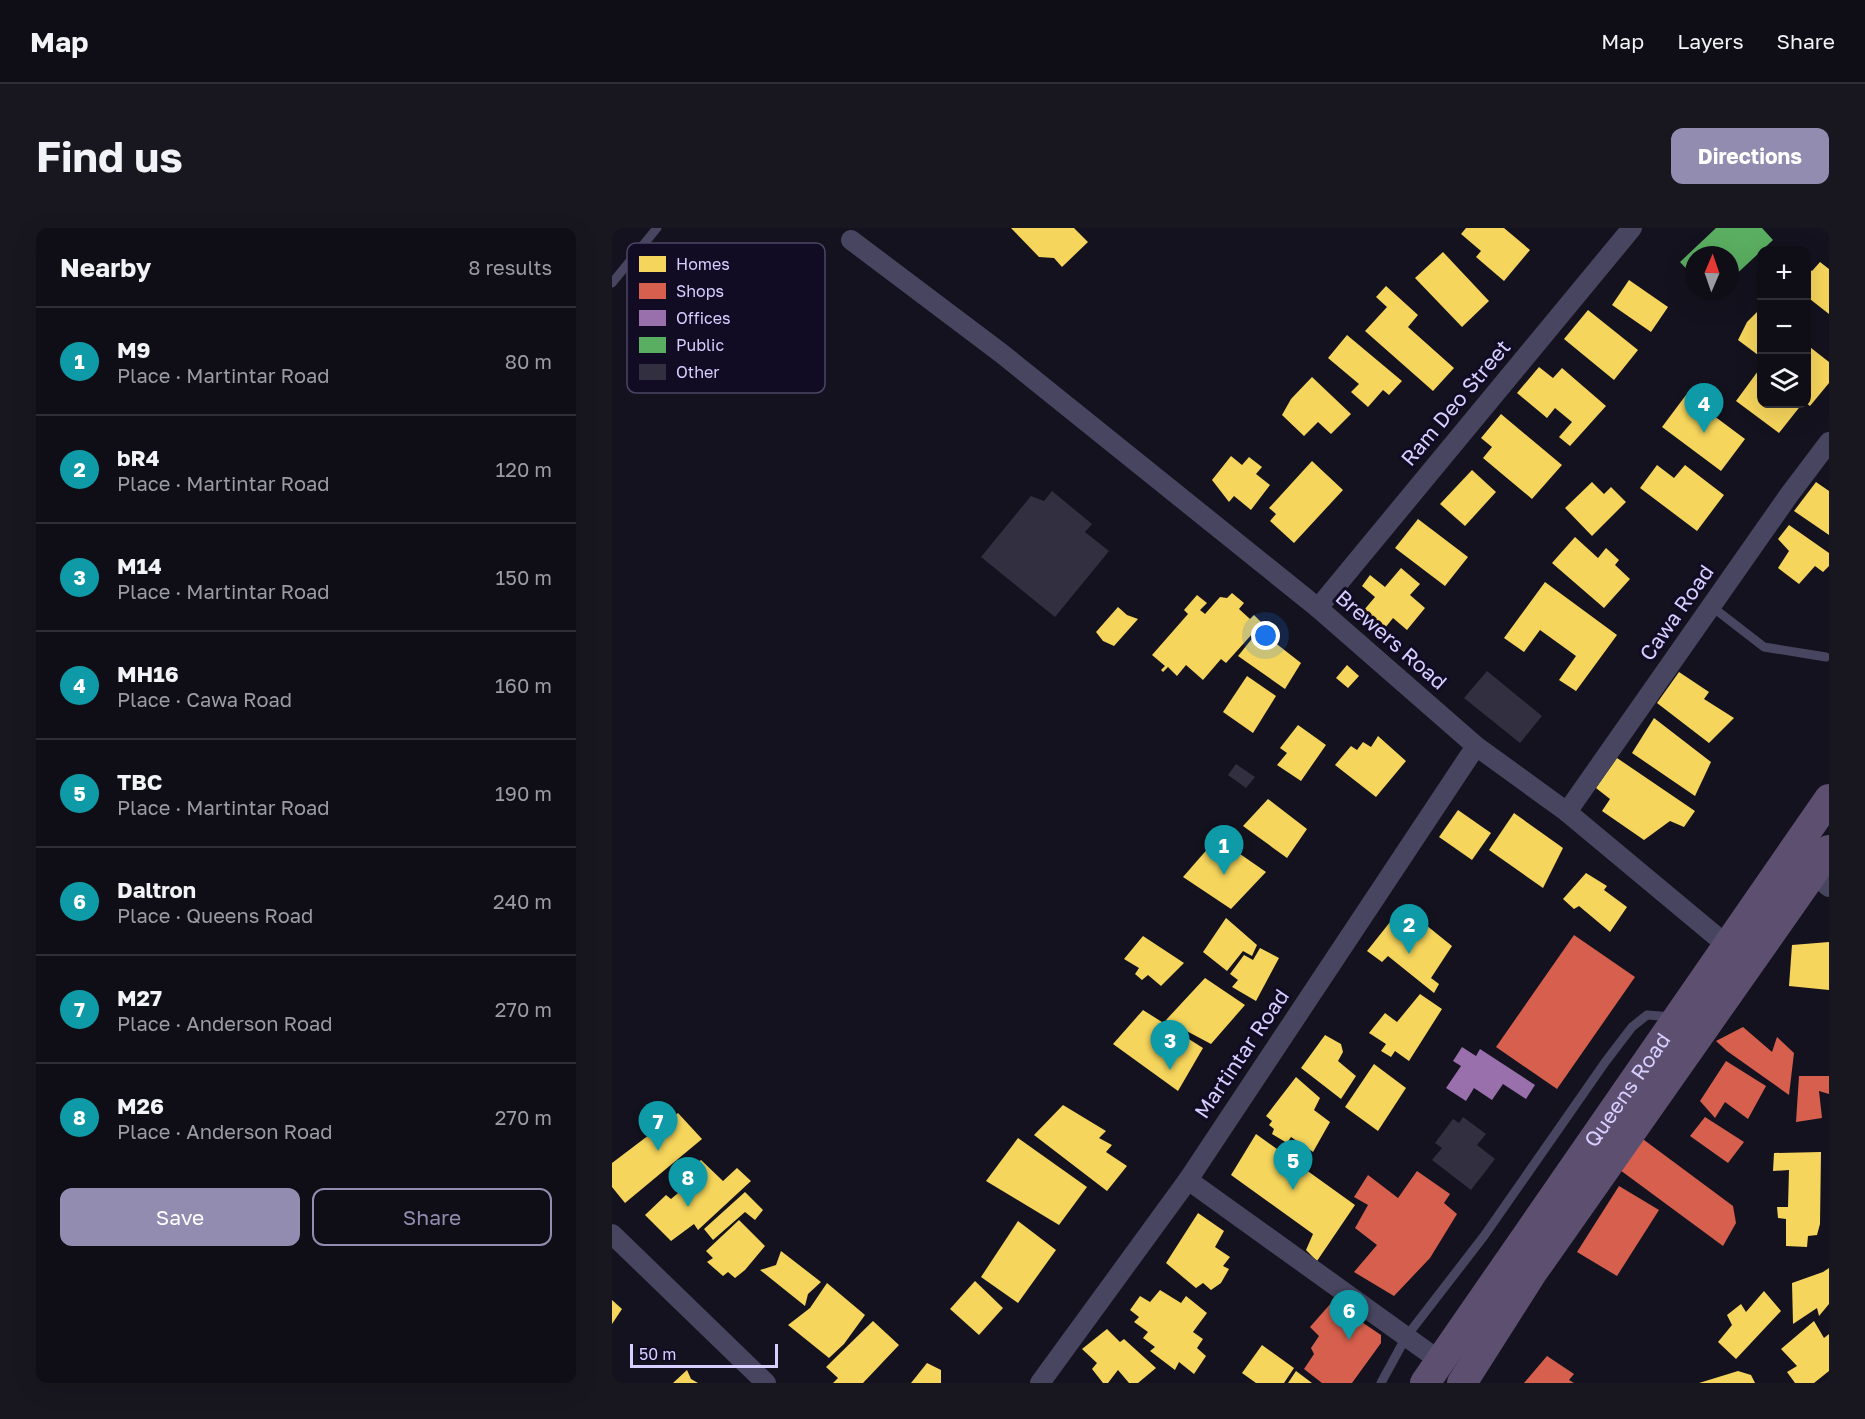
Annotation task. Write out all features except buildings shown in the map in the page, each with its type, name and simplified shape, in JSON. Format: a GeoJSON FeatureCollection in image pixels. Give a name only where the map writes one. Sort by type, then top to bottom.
{"type":"FeatureCollection","features":[{"type":"Feature","properties":{"kind":"main road","name":"Queens Road"},"geometry":{"type":"LineString","coordinates":[[1432,1372],[1678,1017],[1738,954],[1815,867],[1829,799]]}},
{"type":"Feature","properties":{"kind":"main road","name":"Queens Road"},"geometry":{"type":"LineString","coordinates":[[1462,1383],[1738,954]]}},
{"type":"Feature","properties":{"kind":"street","name":"Ram Deo Street"},"geometry":{"type":"LineString","coordinates":[[1318,608],[1632,228]]}},
{"type":"Feature","properties":{"kind":"street","name":"Brewers Road"},"geometry":{"type":"LineString","coordinates":[[851,240],[1001,353],[1318,608],[1476,746],[1566,812],[1738,954]]}},
{"type":"Feature","properties":{"kind":"street","name":"Cawa Road"},"geometry":{"type":"LineString","coordinates":[[1566,812],[1829,442]]}},
{"type":"Feature","properties":{"kind":"street","name":"Martintar Road"},"geometry":{"type":"LineString","coordinates":[[1040,1383],[1188,1180],[1476,746]]}},
{"type":"Feature","properties":{"kind":"street"},"geometry":{"type":"LineString","coordinates":[[1188,1180],[1406,1337],[1432,1372]]}},
{"type":"Feature","properties":{"kind":"street"},"geometry":{"type":"LineString","coordinates":[[612,1234],[766,1383]]}},
{"type":"Feature","properties":{"kind":"lane"},"geometry":{"type":"LineString","coordinates":[[644,243],[657,228]]}},
{"type":"Feature","properties":{"kind":"lane"},"geometry":{"type":"LineString","coordinates":[[612,282],[627,264]]}},
{"type":"Feature","properties":{"kind":"lane"},"geometry":{"type":"LineString","coordinates":[[1711,606],[1764,647],[1826,657]]}},
{"type":"Feature","properties":{"kind":"lane"},"geometry":{"type":"LineString","coordinates":[[1381,1383],[1406,1337],[1484,1236],[1632,1027],[1647,1016],[1678,1017]]}},
{"type":"Feature","properties":{"kind":"place","name":"MH16"},"geometry":{"type":"Point","coordinates":[1704,433]}},
{"type":"Feature","properties":{"kind":"place","name":"M9"},"geometry":{"type":"Point","coordinates":[1224,875]}},
{"type":"Feature","properties":{"kind":"place","name":"bR4"},"geometry":{"type":"Point","coordinates":[1409,954]}},
{"type":"Feature","properties":{"kind":"place","name":"M14"},"geometry":{"type":"Point","coordinates":[1170,1070]}},
{"type":"Feature","properties":{"kind":"place","name":"M27"},"geometry":{"type":"Point","coordinates":[658,1151]}},
{"type":"Feature","properties":{"kind":"place","name":"TBC"},"geometry":{"type":"Point","coordinates":[1293,1190]}},
{"type":"Feature","properties":{"kind":"place","name":"M26"},"geometry":{"type":"Point","coordinates":[688,1207]}},
{"type":"Feature","properties":{"kind":"place","name":"Daltron"},"geometry":{"type":"Point","coordinates":[1349,1340]}}]}
